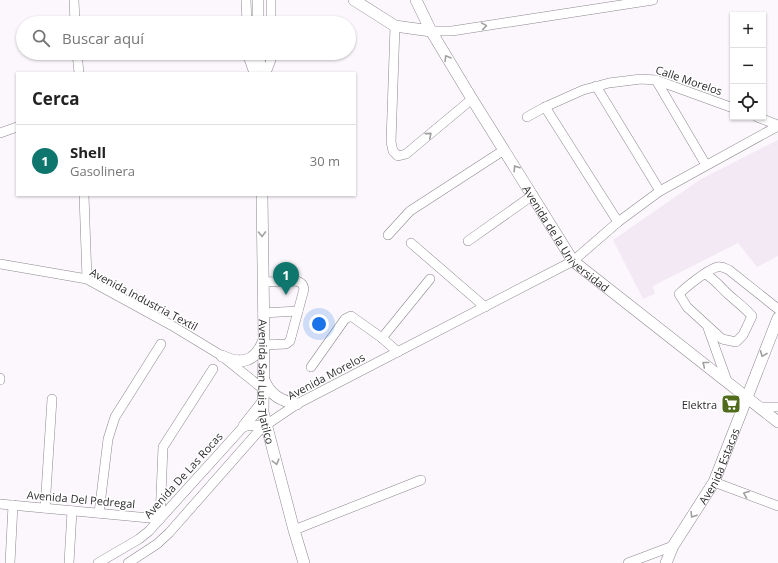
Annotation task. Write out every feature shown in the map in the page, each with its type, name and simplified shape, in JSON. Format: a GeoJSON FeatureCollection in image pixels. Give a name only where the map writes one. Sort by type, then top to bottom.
{"type":"FeatureCollection","features":[{"type":"Feature","properties":{"kind":"main road"},"geometry":{"type":"LineString","coordinates":[[258,0],[258,16]]}},
{"type":"Feature","properties":{"kind":"main road"},"geometry":{"type":"LineString","coordinates":[[354,0],[395,26],[431,31]]}},
{"type":"Feature","properties":{"kind":"main road","name":"Avenida de la Universidad"},"geometry":{"type":"LineString","coordinates":[[416,0],[431,31],[573,261],[778,422]]}},
{"type":"Feature","properties":{"kind":"main road"},"geometry":{"type":"LineString","coordinates":[[259,60],[260,72]]}},
{"type":"Feature","properties":{"kind":"main road","name":"Avenida San Luis Tlatilco"},"geometry":{"type":"LineString","coordinates":[[262,196],[263,412],[304,563]]}},
{"type":"Feature","properties":{"kind":"main road","name":"Avenida Estacas"},"geometry":{"type":"LineString","coordinates":[[666,563],[673,546],[714,482],[778,318]]}},
{"type":"Feature","properties":{"kind":"main road"},"geometry":{"type":"LineString","coordinates":[[222,356],[232,361],[243,361],[252,357],[260,350],[263,342]]}},
{"type":"Feature","properties":{"kind":"main road"},"geometry":{"type":"LineString","coordinates":[[263,377],[267,388],[275,397],[286,402],[297,404]]}},
{"type":"Feature","properties":{"kind":"main road"},"geometry":{"type":"LineString","coordinates":[[244,426],[262,403]]}},
{"type":"Feature","properties":{"kind":"street"},"geometry":{"type":"LineString","coordinates":[[74,0],[75,16]]}},
{"type":"Feature","properties":{"kind":"street"},"geometry":{"type":"LineString","coordinates":[[246,0],[247,16]]}},
{"type":"Feature","properties":{"kind":"street"},"geometry":{"type":"LineString","coordinates":[[271,0],[271,16]]}},
{"type":"Feature","properties":{"kind":"street"},"geometry":{"type":"LineString","coordinates":[[431,31],[452,31],[652,0]]}},
{"type":"Feature","properties":{"kind":"street"},"geometry":{"type":"LineString","coordinates":[[395,26],[391,142],[393,151],[398,156],[406,154],[472,99]]}},
{"type":"Feature","properties":{"kind":"street"},"geometry":{"type":"LineString","coordinates":[[78,60],[79,72]]}},
{"type":"Feature","properties":{"kind":"street"},"geometry":{"type":"LineString","coordinates":[[250,60],[254,72]]}},
{"type":"Feature","properties":{"kind":"street"},"geometry":{"type":"LineString","coordinates":[[266,72],[271,60]]}},
{"type":"Feature","properties":{"kind":"street","name":"Calle Morelos"},"geometry":{"type":"LineString","coordinates":[[527,116],[596,86],[641,79],[656,80],[730,107]]}},
{"type":"Feature","properties":{"kind":"street"},"geometry":{"type":"LineString","coordinates":[[656,80],[706,165]]}},
{"type":"Feature","properties":{"kind":"street"},"geometry":{"type":"LineString","coordinates":[[596,86],[660,191]]}},
{"type":"Feature","properties":{"kind":"street"},"geometry":{"type":"LineString","coordinates":[[545,107],[618,222]]}},
{"type":"Feature","properties":{"kind":"street"},"geometry":{"type":"LineString","coordinates":[[765,120],[778,125]]}},
{"type":"Feature","properties":{"kind":"street","name":"Avenida Morelos"},"geometry":{"type":"LineString","coordinates":[[128,563],[157,544],[169,533],[256,433],[266,424],[297,404],[573,261],[618,222],[660,191],[778,125]]}},
{"type":"Feature","properties":{"kind":"street"},"geometry":{"type":"LineString","coordinates":[[0,133],[16,127]]}},
{"type":"Feature","properties":{"kind":"street"},"geometry":{"type":"LineString","coordinates":[[388,235],[410,211],[504,150]]}},
{"type":"Feature","properties":{"kind":"street"},"geometry":{"type":"LineString","coordinates":[[468,241],[533,195]]}},
{"type":"Feature","properties":{"kind":"street"},"geometry":{"type":"LineString","coordinates":[[84,196],[87,279]]}},
{"type":"Feature","properties":{"kind":"street"},"geometry":{"type":"LineString","coordinates":[[411,242],[485,307]]}},
{"type":"Feature","properties":{"kind":"street","name":"Avenida Industria Textil"},"geometry":{"type":"LineString","coordinates":[[0,264],[87,279],[171,325],[222,356],[263,389]]}},
{"type":"Feature","properties":{"kind":"street"},"geometry":{"type":"LineString","coordinates":[[705,274],[713,278],[752,316],[743,336],[736,342],[722,339],[687,307],[679,294],[687,286],[705,274],[716,267],[723,267],[730,270],[778,309]]}},
{"type":"Feature","properties":{"kind":"street"},"geometry":{"type":"LineString","coordinates":[[382,338],[430,279]]}},
{"type":"Feature","properties":{"kind":"street"},"geometry":{"type":"LineString","coordinates":[[263,282],[301,282],[304,289],[290,341],[286,344],[263,342]]}},
{"type":"Feature","properties":{"kind":"street"},"geometry":{"type":"LineString","coordinates":[[263,313],[298,311]]}},
{"type":"Feature","properties":{"kind":"street"},"geometry":{"type":"LineString","coordinates":[[311,367],[348,316],[354,317],[398,352]]}},
{"type":"Feature","properties":{"kind":"street"},"geometry":{"type":"LineString","coordinates":[[708,326],[727,381]]}},
{"type":"Feature","properties":{"kind":"street"},"geometry":{"type":"LineString","coordinates":[[98,513],[108,438],[111,427],[115,417],[161,344]]}},
{"type":"Feature","properties":{"kind":"street"},"geometry":{"type":"LineString","coordinates":[[160,518],[163,447],[212,369]]}},
{"type":"Feature","properties":{"kind":"street"},"geometry":{"type":"LineString","coordinates":[[45,508],[52,400]]}},
{"type":"Feature","properties":{"kind":"street"},"geometry":{"type":"LineString","coordinates":[[759,407],[778,407]]}},
{"type":"Feature","properties":{"kind":"street"},"geometry":{"type":"LineString","coordinates":[[244,426],[266,424]]}},
{"type":"Feature","properties":{"kind":"street","name":"Avenida De Las Rocas"},"geometry":{"type":"LineString","coordinates":[[98,563],[139,539],[149,531],[244,426]]}},
{"type":"Feature","properties":{"kind":"street"},"geometry":{"type":"LineString","coordinates":[[294,530],[421,480]]}},
{"type":"Feature","properties":{"kind":"street"},"geometry":{"type":"LineString","coordinates":[[714,482],[778,506]]}},
{"type":"Feature","properties":{"kind":"street","name":"Avenida Del Pedregal"},"geometry":{"type":"LineString","coordinates":[[0,504],[160,518]]}},
{"type":"Feature","properties":{"kind":"street"},"geometry":{"type":"LineString","coordinates":[[10,563],[13,505]]}},
{"type":"Feature","properties":{"kind":"street"},"geometry":{"type":"LineString","coordinates":[[68,563],[72,511]]}},
{"type":"Feature","properties":{"kind":"street"},"geometry":{"type":"LineString","coordinates":[[628,563],[673,546]]}},
{"type":"Feature","properties":{"kind":"shaded area"},"geometry":{"type":"Polygon","coordinates":[[[778,140],[778,256],[757,267],[738,243],[653,286],[655,294],[643,299],[613,240],[701,179],[778,140]]]}},
{"type":"Feature","properties":{"kind":"place","name":"Shell"},"geometry":{"type":"Point","coordinates":[286,295]}},
{"type":"Feature","properties":{"kind":"place","name":"Elektra"},"geometry":{"type":"Point","coordinates":[731,404]}}]}
